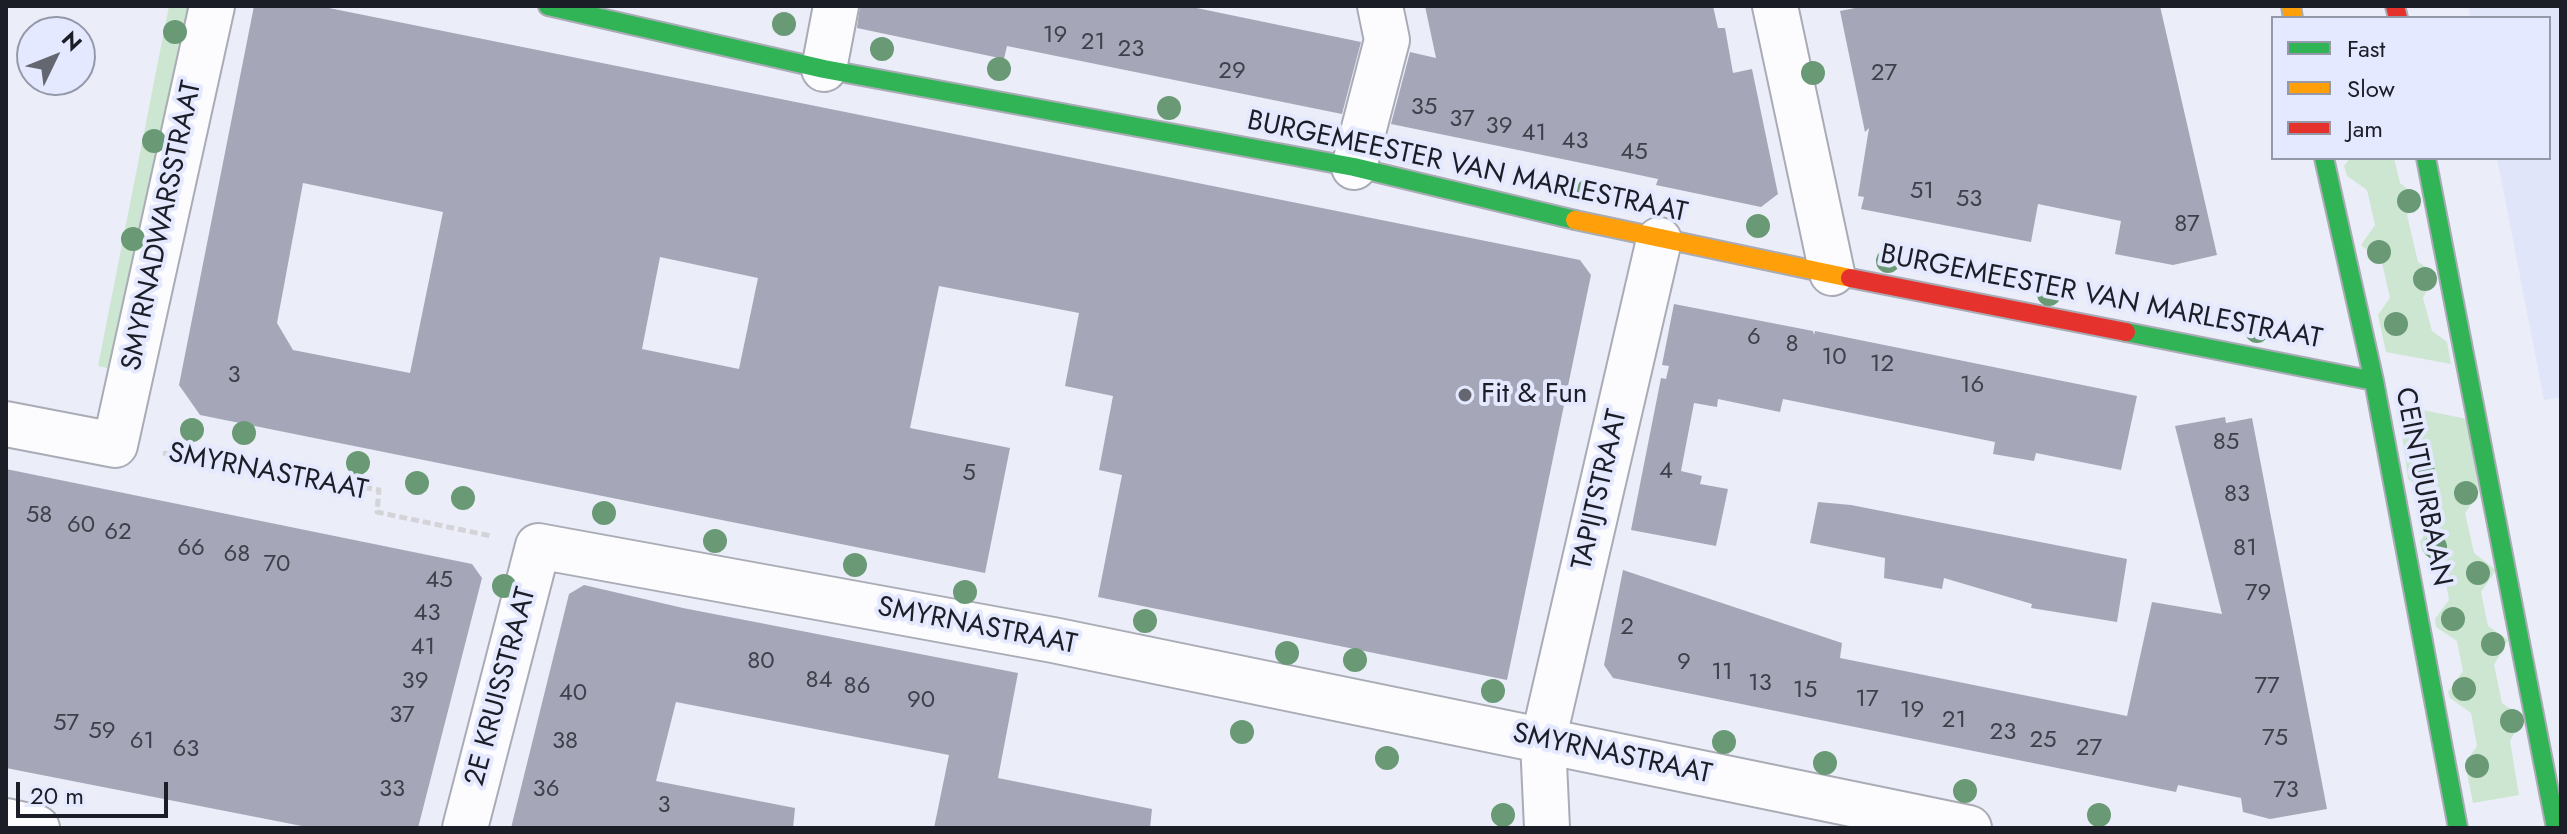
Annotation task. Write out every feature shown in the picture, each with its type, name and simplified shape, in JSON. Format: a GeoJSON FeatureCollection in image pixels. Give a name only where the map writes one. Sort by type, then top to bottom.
{"type":"FeatureCollection","features":[{"type":"Feature","properties":{"kind":"street","name":"SMYRNADWARSSTRAAT"},"geometry":{"type":"LineString","coordinates":[[115,445],[212,6]]}},
{"type":"Feature","properties":{"kind":"street","name":"BURGEMEESTER VAN MARLESTRAAT"},"geometry":{"type":"LineString","coordinates":[[548,6],[824,69],[1354,167],[1659,240],[2374,381]]}},
{"type":"Feature","properties":{"kind":"street"},"geometry":{"type":"LineString","coordinates":[[824,69],[836,6]]}},
{"type":"Feature","properties":{"kind":"street"},"geometry":{"type":"LineString","coordinates":[[1354,167],[1387,40],[1380,6]]}},
{"type":"Feature","properties":{"kind":"street"},"geometry":{"type":"LineString","coordinates":[[1775,6],[1832,273]]}},
{"type":"Feature","properties":{"kind":"street","name":"CEINTUURBAAN"},"geometry":{"type":"LineString","coordinates":[[2324,160],[2374,381],[2458,828]]}},
{"type":"Feature","properties":{"kind":"street"},"geometry":{"type":"LineString","coordinates":[[2426,160],[2556,828]]}},
{"type":"Feature","properties":{"kind":"street","name":"TAPIJTSTRAAT"},"geometry":{"type":"LineString","coordinates":[[1547,828],[1543,741],[1659,240]]}},
{"type":"Feature","properties":{"kind":"street"},"geometry":{"type":"LineString","coordinates":[[6,424],[115,445]]}},
{"type":"Feature","properties":{"kind":"street","name":"SMYRNASTRAAT"},"geometry":{"type":"LineString","coordinates":[[538,546],[1053,640],[1969,828]]}},
{"type":"Feature","properties":{"kind":"street","name":"2E KRUISSTRAAT"},"geometry":{"type":"LineString","coordinates":[[465,828],[538,546]]}},
{"type":"Feature","properties":{"kind":"street"},"geometry":{"type":"LineString","coordinates":[[6,821],[37,828]]}},
{"type":"Feature","properties":{"kind":"path","name":"SMYRNASTRAAT"},"geometry":{"type":"LineString","coordinates":[[115,445],[379,490],[377,512],[538,546]]}},
{"type":"Feature","properties":{"kind":"shaded area"},"geometry":{"type":"Polygon","coordinates":[[[2468,6],[2561,6],[2561,397],[2544,400],[2497,160],[2551,160],[2551,16],[2470,16],[2468,6]]]}},
{"type":"Feature","properties":{"kind":"green space"},"geometry":{"type":"Polygon","coordinates":[[[169,6],[192,6],[120,371],[98,366],[169,6]]]}},
{"type":"Feature","properties":{"kind":"green space"},"geometry":{"type":"Polygon","coordinates":[[[2348,160],[2394,160],[2400,183],[2421,200],[2407,215],[2418,262],[2436,273],[2423,298],[2432,331],[2447,342],[2451,364],[2386,352],[2378,315],[2390,298],[2382,263],[2361,245],[2375,225],[2367,190],[2347,176],[2344,166],[2348,160]]]}},
{"type":"Feature","properties":{"kind":"green space"},"geometry":{"type":"Polygon","coordinates":[[[2398,405],[2467,419],[2479,493],[2465,513],[2474,553],[2496,570],[2481,592],[2488,626],[2508,640],[2494,665],[2502,703],[2523,718],[2510,741],[2519,795],[2473,803],[2465,763],[2477,746],[2471,713],[2450,698],[2448,692],[2463,671],[2457,641],[2436,627],[2435,619],[2449,600],[2443,566],[2422,551],[2420,541],[2434,522],[2429,493],[2408,479],[2398,405]]]}},
{"type":"Feature","properties":{"kind":"building"},"geometry":{"type":"Polygon","coordinates":[[[254,6],[319,6],[1580,260],[1591,275],[1507,680],[1098,597],[1122,475],[1099,470],[1113,396],[1065,386],[1079,313],[939,286],[910,428],[1010,448],[985,573],[200,415],[179,385],[254,6]],[[303,183],[277,323],[293,350],[410,373],[443,212],[303,183]],[[660,257],[642,349],[739,369],[758,278],[660,257]]]}},
{"type":"Feature","properties":{"kind":"building"},"geometry":{"type":"Polygon","coordinates":[[[860,6],[1187,6],[1361,42],[1342,114],[1007,46],[1004,59],[857,28],[860,6]]]}},
{"type":"Feature","properties":{"kind":"building"},"geometry":{"type":"Polygon","coordinates":[[[1425,6],[1713,6],[1718,28],[1725,28],[1733,73],[1752,69],[1778,194],[1761,207],[1656,185],[1658,179],[1391,124],[1410,52],[1436,58],[1425,6]]]}},
{"type":"Feature","properties":{"kind":"building"},"geometry":{"type":"Polygon","coordinates":[[[1865,6],[2160,6],[2217,255],[2173,265],[2115,254],[2121,221],[2038,204],[2031,242],[1861,209],[1864,197],[1858,196],[1869,128],[1865,132],[1840,11],[1865,6]]]}},
{"type":"Feature","properties":{"kind":"building"},"geometry":{"type":"Polygon","coordinates":[[[1674,304],[1813,331],[1814,335],[1815,331],[2137,396],[2121,470],[2036,453],[2034,461],[1993,454],[1995,442],[1783,399],[1780,412],[1718,399],[1717,407],[1694,403],[1681,471],[1702,476],[1700,484],[1728,489],[1716,546],[1631,530],[1661,378],[1666,379],[1669,366],[1662,365],[1674,304]]]}},
{"type":"Feature","properties":{"kind":"building"},"geometry":{"type":"Polygon","coordinates":[[[2225,417],[2226,423],[2252,418],[2327,809],[2270,819],[2243,812],[2241,798],[2178,785],[2176,792],[1613,678],[1604,665],[1623,570],[1842,643],[1840,658],[2127,716],[2152,602],[2222,614],[2175,426],[2225,417]]]}},
{"type":"Feature","properties":{"kind":"building"},"geometry":{"type":"Polygon","coordinates":[[[6,469],[472,564],[482,578],[418,828],[312,828],[6,768],[6,469]]]}},
{"type":"Feature","properties":{"kind":"building"},"geometry":{"type":"Polygon","coordinates":[[[1818,502],[1851,505],[2127,559],[2117,622],[2031,608],[2032,604],[1944,578],[1942,589],[1884,578],[1885,558],[1810,543],[1818,502]]]}},
{"type":"Feature","properties":{"kind":"building"},"geometry":{"type":"Polygon","coordinates":[[[584,585],[683,608],[1018,673],[998,778],[1152,809],[1150,828],[934,828],[949,755],[676,702],[656,781],[795,808],[793,828],[511,828],[569,594],[584,585]]]}},
{"type":"Feature","properties":{"kind":"traffic: fast"},"geometry":{"type":"LineString","coordinates":[[548,6],[824,69],[1354,167],[1575,220]]}},
{"type":"Feature","properties":{"kind":"traffic: fast"},"geometry":{"type":"LineString","coordinates":[[2324,160],[2374,381],[2458,828]]}},
{"type":"Feature","properties":{"kind":"traffic: fast"},"geometry":{"type":"LineString","coordinates":[[2426,160],[2556,828]]}},
{"type":"Feature","properties":{"kind":"traffic: fast"},"geometry":{"type":"LineString","coordinates":[[2126,332],[2374,381]]}},
{"type":"Feature","properties":{"kind":"traffic: slow"},"geometry":{"type":"LineString","coordinates":[[2291,6],[2293,16]]}},
{"type":"Feature","properties":{"kind":"traffic: slow"},"geometry":{"type":"LineString","coordinates":[[1575,220],[1850,278]]}},
{"type":"Feature","properties":{"kind":"traffic: jam"},"geometry":{"type":"LineString","coordinates":[[2395,6],[2398,16]]}},
{"type":"Feature","properties":{"kind":"traffic: jam"},"geometry":{"type":"LineString","coordinates":[[1850,278],[2126,332]]}},
{"type":"Feature","properties":{"kind":"place","name":"Fit & Fun"},"geometry":{"type":"Point","coordinates":[1465,395]}}]}
